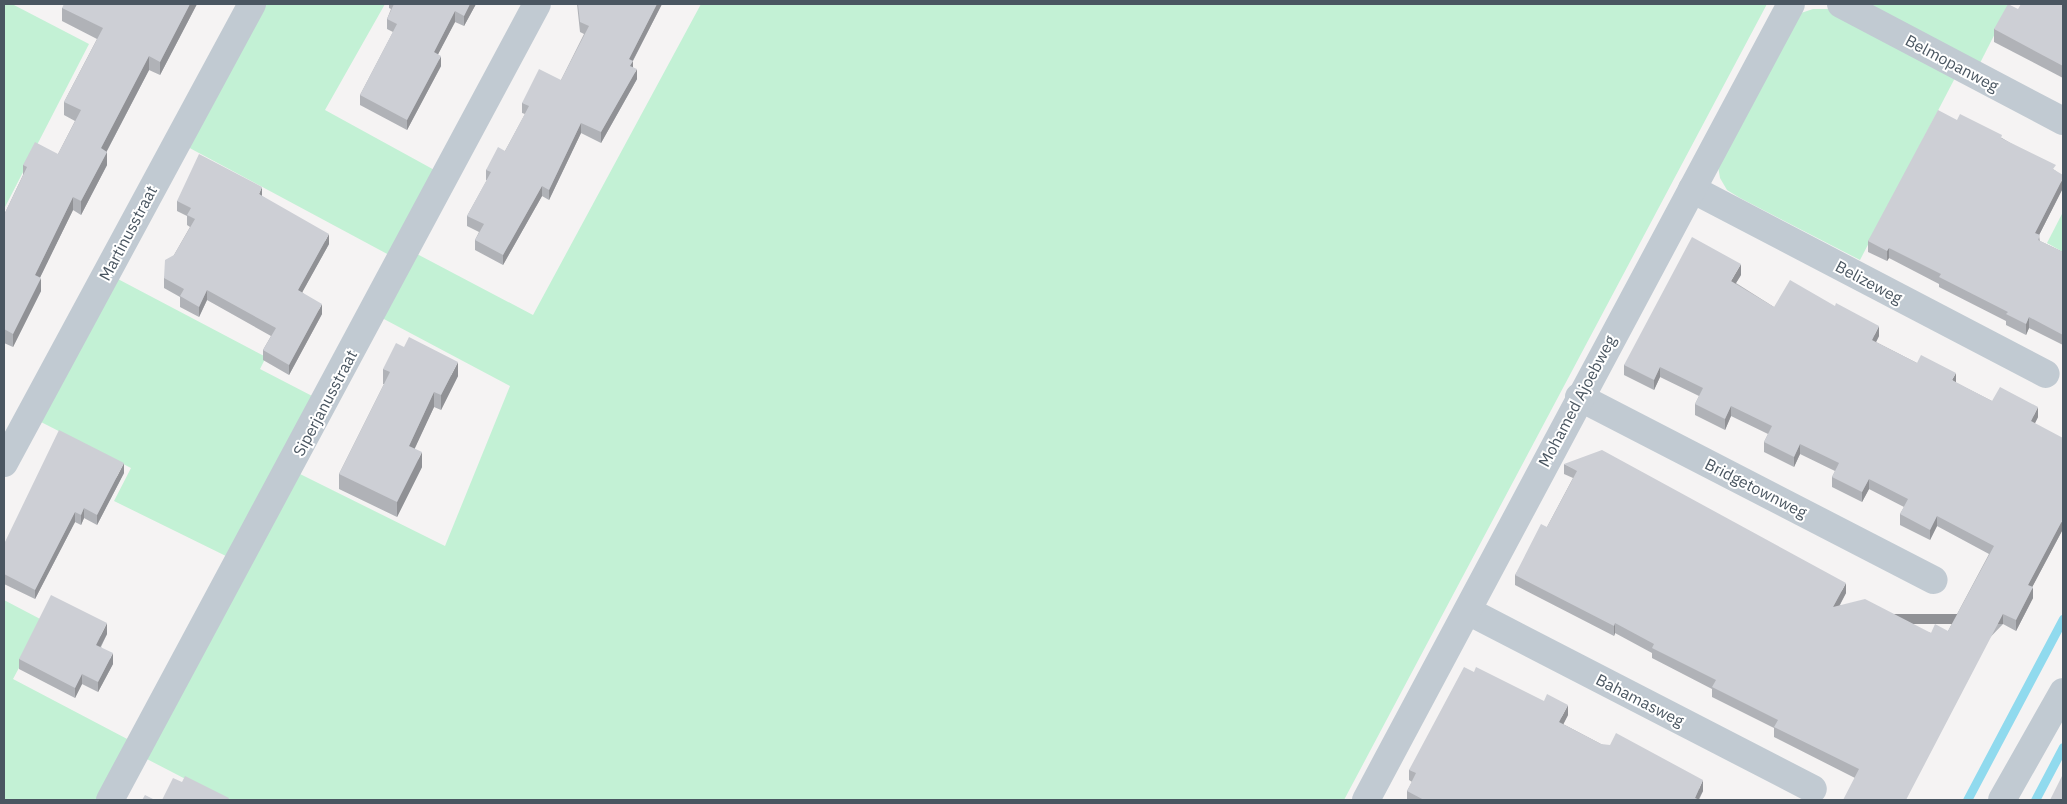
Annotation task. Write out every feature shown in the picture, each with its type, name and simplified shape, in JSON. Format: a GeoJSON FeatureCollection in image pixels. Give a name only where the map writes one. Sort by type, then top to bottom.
{"type":"FeatureCollection","features":[{"type":"Feature","properties":{"kind":"street","name":"Martinusstraat"},"geometry":{"type":"LineString","coordinates":[[4,463],[252,4]]}},
{"type":"Feature","properties":{"kind":"street","name":"Siperjanusstraat"},"geometry":{"type":"LineString","coordinates":[[110,800],[537,4]]}},
{"type":"Feature","properties":{"kind":"street","name":"Mohamed Ajoebweg"},"geometry":{"type":"LineString","coordinates":[[1366,800],[1468,610],[1579,396],[1791,4]]}},
{"type":"Feature","properties":{"kind":"street","name":"Belmopanweg"},"geometry":{"type":"LineString","coordinates":[[1841,4],[2063,122]]}},
{"type":"Feature","properties":{"kind":"street","name":"Belizeweg"},"geometry":{"type":"LineString","coordinates":[[1692,189],[2046,374]]}},
{"type":"Feature","properties":{"kind":"street","name":"Bridgetownweg"},"geometry":{"type":"LineString","coordinates":[[1579,396],[1933,580]]}},
{"type":"Feature","properties":{"kind":"street","name":"Bahamasweg"},"geometry":{"type":"LineString","coordinates":[[1468,610],[1813,789]]}},
{"type":"Feature","properties":{"kind":"street"},"geometry":{"type":"LineString","coordinates":[[2002,800],[2063,692]]}},
{"type":"Feature","properties":{"kind":"green space"},"geometry":{"type":"Polygon","coordinates":[[[4,4],[12,4],[89,44],[4,209],[4,4]]]}},
{"type":"Feature","properties":{"kind":"green space"},"geometry":{"type":"Polygon","coordinates":[[[261,4],[385,4],[325,110],[438,172],[391,256],[184,145],[261,4]]]}},
{"type":"Feature","properties":{"kind":"green space"},"geometry":{"type":"Polygon","coordinates":[[[701,4],[1767,4],[1344,800],[226,800],[143,757],[300,474],[445,546],[510,386],[382,318],[417,254],[533,315],[701,4]]]}},
{"type":"Feature","properties":{"kind":"green space"},"geometry":{"type":"Polygon","coordinates":[[[1856,4],[2010,4],[1978,67],[1856,4]]]}},
{"type":"Feature","properties":{"kind":"green space"},"geometry":{"type":"Polygon","coordinates":[[[1813,9],[1829,9],[1956,76],[1860,260],[1740,198],[1727,190],[1720,178],[1718,166],[1801,13],[1813,9]]]}},
{"type":"Feature","properties":{"kind":"green space"},"geometry":{"type":"Polygon","coordinates":[[[2063,212],[2063,252],[2047,243],[2063,212]]]}},
{"type":"Feature","properties":{"kind":"green space"},"geometry":{"type":"Polygon","coordinates":[[[116,278],[266,357],[260,369],[316,398],[230,558],[114,501],[131,468],[41,422],[116,278]]]}},
{"type":"Feature","properties":{"kind":"green space"},"geometry":{"type":"Polygon","coordinates":[[[4,600],[44,621],[13,679],[131,741],[99,800],[4,800],[4,600]]]}},
{"type":"Feature","properties":{"kind":"building"},"geometry":{"type":"Polygon","coordinates":[[[64,4],[190,4],[160,62],[149,56],[101,148],[107,152],[81,201],[73,197],[35,275],[41,278],[13,334],[4,329],[4,215],[27,167],[23,165],[35,142],[58,154],[81,110],[64,102],[103,28],[62,8],[64,4]]]}},
{"type":"Feature","properties":{"kind":"building"},"geometry":{"type":"Polygon","coordinates":[[[394,4],[470,4],[464,16],[455,11],[434,52],[441,56],[407,120],[360,95],[397,24],[387,19],[394,4]]]}},
{"type":"Feature","properties":{"kind":"building"},"geometry":{"type":"Polygon","coordinates":[[[578,4],[657,4],[629,59],[633,61],[630,66],[637,69],[601,132],[581,123],[549,190],[542,186],[503,255],[475,240],[484,224],[467,216],[491,172],[486,170],[498,147],[505,151],[529,106],[522,103],[539,69],[561,80],[589,26],[580,22],[578,4]]]}},
{"type":"Feature","properties":{"kind":"building"},"geometry":{"type":"Polygon","coordinates":[[[2008,4],[2018,9],[2021,4],[2063,4],[2063,66],[1994,29],[2008,4]]]}},
{"type":"Feature","properties":{"kind":"building"},"geometry":{"type":"Polygon","coordinates":[[[1938,110],[1957,120],[1960,114],[2002,135],[2001,138],[2056,165],[2053,169],[2063,175],[2035,233],[2040,235],[2038,240],[2063,252],[2063,335],[2029,317],[2026,324],[2006,314],[2008,312],[1939,277],[1941,274],[1889,248],[1887,251],[1868,241],[1938,110]]]}},
{"type":"Feature","properties":{"kind":"building"},"geometry":{"type":"Polygon","coordinates":[[[199,154],[262,187],[259,194],[329,234],[298,290],[322,304],[289,365],[263,350],[276,328],[207,290],[199,307],[180,296],[184,289],[164,278],[165,260],[174,255],[195,219],[187,215],[191,208],[177,201],[199,154]]]}},
{"type":"Feature","properties":{"kind":"building"},"geometry":{"type":"Polygon","coordinates":[[[1692,237],[1741,264],[1731,281],[1774,307],[1790,280],[1835,306],[1836,303],[1879,326],[1872,340],[1917,363],[1921,355],[1956,373],[1952,380],[1992,401],[2000,387],[2038,407],[2031,421],[2063,438],[2063,519],[2028,585],[2033,587],[2016,620],[2003,614],[1906,800],[1843,800],[1859,769],[1774,727],[1778,720],[1712,687],[1716,680],[1652,648],[1654,644],[1615,623],[1614,626],[1515,575],[1541,524],[1547,527],[1577,471],[1564,464],[1602,450],[1846,583],[1833,607],[1865,599],[1931,633],[1935,624],[1948,631],[1994,546],[1937,516],[1930,530],[1900,514],[1908,499],[1869,479],[1862,492],[1832,477],[1839,463],[1800,444],[1794,457],[1764,442],[1772,426],[1731,406],[1725,419],[1695,404],[1703,388],[1660,367],[1654,380],[1624,365],[1692,237]]]}},
{"type":"Feature","properties":{"kind":"building"},"geometry":{"type":"Polygon","coordinates":[[[409,337],[458,362],[441,395],[434,392],[409,446],[422,452],[397,502],[339,474],[390,372],[383,369],[396,343],[404,347],[409,337]]]}},
{"type":"Feature","properties":{"kind":"building"},"geometry":{"type":"Polygon","coordinates":[[[59,430],[124,463],[97,515],[84,508],[81,515],[75,512],[35,590],[4,574],[4,544],[59,430]]]}},
{"type":"Feature","properties":{"kind":"building"},"geometry":{"type":"Polygon","coordinates":[[[51,595],[107,623],[96,645],[113,653],[98,682],[82,674],[75,688],[19,659],[51,595]]]}},
{"type":"Feature","properties":{"kind":"building"},"geometry":{"type":"Polygon","coordinates":[[[1464,667],[1474,672],[1476,667],[1544,701],[1547,694],[1568,705],[1559,722],[1601,744],[1610,745],[1616,733],[1703,780],[1695,798],[1700,800],[1424,800],[1407,791],[1416,773],[1409,770],[1464,667]]]}},
{"type":"Feature","properties":{"kind":"building"},"geometry":{"type":"Polygon","coordinates":[[[2063,774],[2063,800],[2050,800],[2063,774]]]}},
{"type":"Feature","properties":{"kind":"building"},"geometry":{"type":"Polygon","coordinates":[[[185,776],[229,798],[228,800],[162,800],[173,778],[182,782],[185,776]]]}},
{"type":"Feature","properties":{"kind":"building"},"geometry":{"type":"Polygon","coordinates":[[[145,795],[155,800],[142,800],[145,795]]]}},
{"type":"Feature","properties":{"kind":"waterway"},"geometry":{"type":"LineString","coordinates":[[1967,800],[2063,619]]}},
{"type":"Feature","properties":{"kind":"waterway"},"geometry":{"type":"LineString","coordinates":[[2035,800],[2063,747]]}}]}
